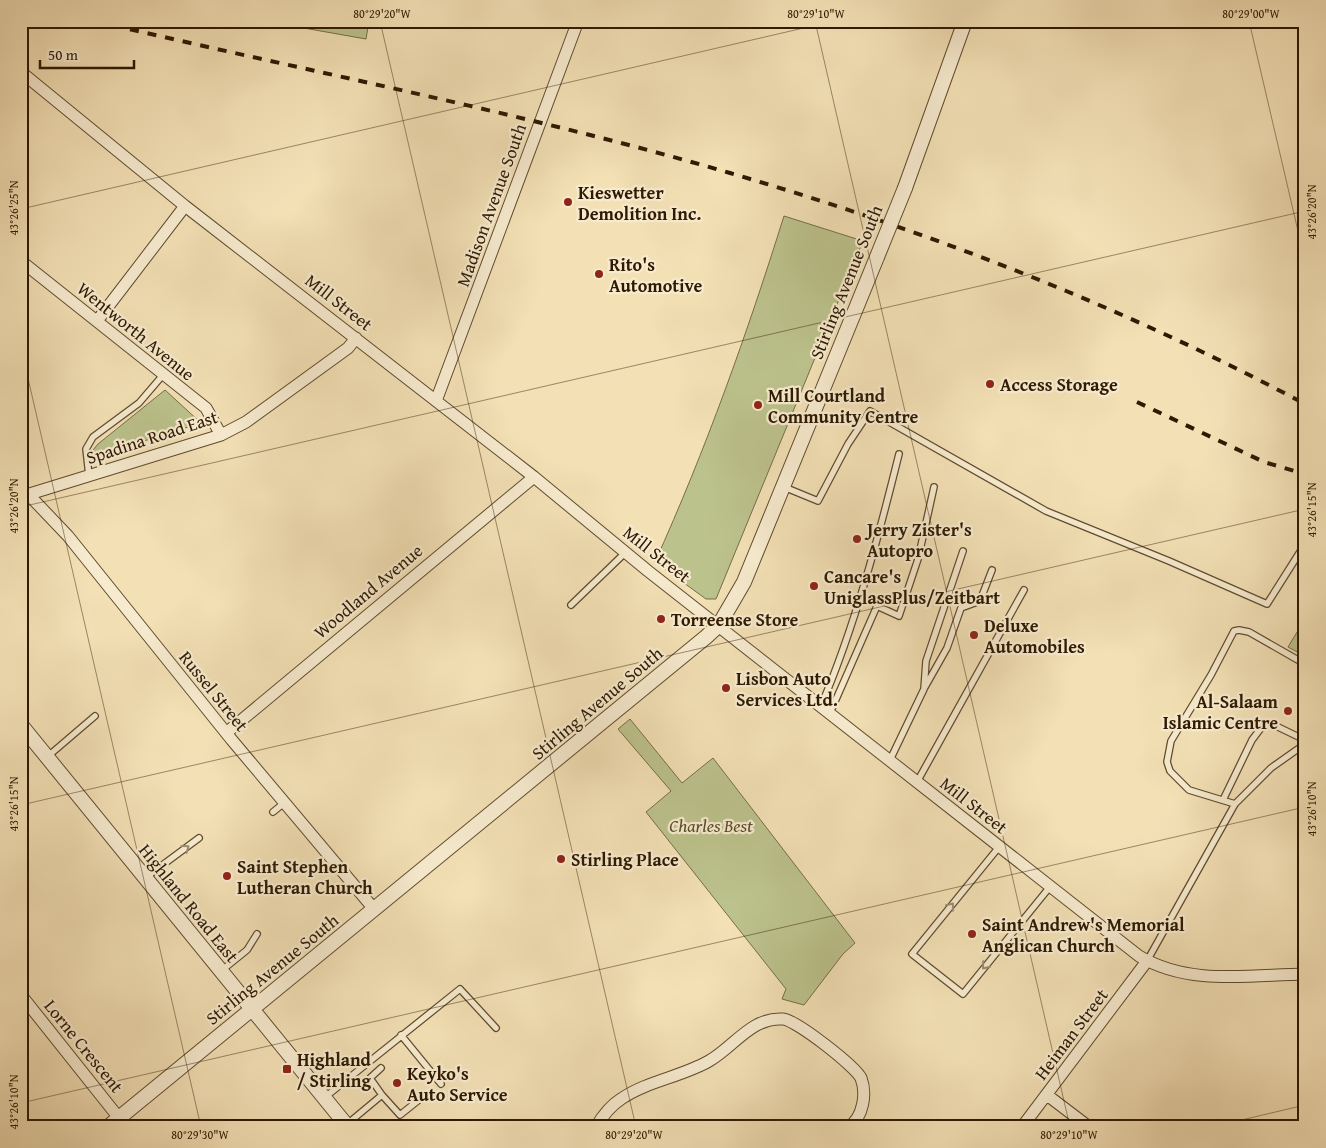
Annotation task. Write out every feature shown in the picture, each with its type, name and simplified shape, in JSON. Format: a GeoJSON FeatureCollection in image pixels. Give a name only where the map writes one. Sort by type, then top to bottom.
{"type":"FeatureCollection","features":[{"type":"Feature","properties":{"kind":"street","name":"Madison Avenue South"},"geometry":{"type":"LineString","coordinates":[[436,401],[578,21]]}},
{"type":"Feature","properties":{"kind":"street","name":"Stirling Avenue South"},"geometry":{"type":"LineString","coordinates":[[114,1122],[556,762],[719,625],[744,582],[905,188],[965,21]]}},
{"type":"Feature","properties":{"kind":"street","name":"Mill Street"},"geometry":{"type":"LineString","coordinates":[[21,72],[185,206],[534,477],[1049,888],[1147,961],[1166,970],[1204,976],[1304,974]]}},
{"type":"Feature","properties":{"kind":"street"},"geometry":{"type":"LineString","coordinates":[[97,321],[185,206]]}},
{"type":"Feature","properties":{"kind":"street","name":"Wentworth Avenue"},"geometry":{"type":"LineString","coordinates":[[21,261],[206,408],[213,417],[220,435]]}},
{"type":"Feature","properties":{"kind":"street","name":"Spadina Road East"},"geometry":{"type":"LineString","coordinates":[[25,495],[220,435],[246,422],[348,348],[356,338]]}},
{"type":"Feature","properties":{"kind":"street","name":"Woodland Avenue"},"geometry":{"type":"LineString","coordinates":[[226,733],[534,477]]}},
{"type":"Feature","properties":{"kind":"street","name":"Russel Street"},"geometry":{"type":"LineString","coordinates":[[25,495],[68,536],[226,733],[374,909]]}},
{"type":"Feature","properties":{"kind":"street","name":"Highland Road East"},"geometry":{"type":"LineString","coordinates":[[23,732],[47,756],[347,1126]]}},
{"type":"Feature","properties":{"kind":"street","name":"Heiman Street"},"geometry":{"type":"LineString","coordinates":[[1022,1127],[1147,961]]}},
{"type":"Feature","properties":{"kind":"street","name":"Lorne Crescent"},"geometry":{"type":"LineString","coordinates":[[21,995],[114,1122]]}},
{"type":"Feature","properties":{"kind":"street"},"geometry":{"type":"LineString","coordinates":[[596,1127],[604,1112],[621,1098],[704,1064],[757,1024],[772,1018],[786,1019],[815,1037],[854,1067],[861,1079],[864,1101],[855,1123],[849,1127]]}},
{"type":"Feature","properties":{"kind":"street"},"geometry":{"type":"LineString","coordinates":[[1047,1095],[1089,1127]]}},
{"type":"Feature","properties":{"kind":"lane"},"geometry":{"type":"LineString","coordinates":[[89,476],[86,449],[93,437],[138,403],[163,375]]}},
{"type":"Feature","properties":{"kind":"lane"},"geometry":{"type":"LineString","coordinates":[[783,486],[818,502],[848,444],[870,411],[1046,511],[1170,561],[1267,604],[1305,544]]}},
{"type":"Feature","properties":{"kind":"lane"},"geometry":{"type":"LineString","coordinates":[[826,709],[832,678],[880,533],[899,454]]}},
{"type":"Feature","properties":{"kind":"lane"},"geometry":{"type":"LineString","coordinates":[[826,709],[877,606],[899,616],[915,568],[934,487]]}},
{"type":"Feature","properties":{"kind":"lane"},"geometry":{"type":"LineString","coordinates":[[924,689],[926,661],[963,551]]}},
{"type":"Feature","properties":{"kind":"lane"},"geometry":{"type":"LineString","coordinates":[[572,605],[626,552]]}},
{"type":"Feature","properties":{"kind":"lane"},"geometry":{"type":"LineString","coordinates":[[890,760],[924,689],[947,648],[961,608],[980,600],[992,570]]}},
{"type":"Feature","properties":{"kind":"lane"},"geometry":{"type":"LineString","coordinates":[[917,782],[1024,590]]}},
{"type":"Feature","properties":{"kind":"lane"},"geometry":{"type":"LineString","coordinates":[[1235,804],[1189,790],[1170,771],[1167,762],[1170,741],[1211,675],[1234,631],[1249,632],[1305,664]]}},
{"type":"Feature","properties":{"kind":"lane"},"geometry":{"type":"LineString","coordinates":[[47,756],[95,716]]}},
{"type":"Feature","properties":{"kind":"lane"},"geometry":{"type":"LineString","coordinates":[[1147,961],[1235,804],[1271,768],[1305,742],[1276,726],[1264,724],[1252,740],[1222,800]]}},
{"type":"Feature","properties":{"kind":"lane"},"geometry":{"type":"LineString","coordinates":[[273,812],[284,803]]}},
{"type":"Feature","properties":{"kind":"lane"},"geometry":{"type":"LineString","coordinates":[[145,878],[199,838]]}},
{"type":"Feature","properties":{"kind":"lane"},"geometry":{"type":"LineString","coordinates":[[1000,847],[912,954],[963,994],[1049,888]]}},
{"type":"Feature","properties":{"kind":"lane"},"geometry":{"type":"LineString","coordinates":[[221,971],[247,950],[257,934]]}},
{"type":"Feature","properties":{"kind":"lane"},"geometry":{"type":"LineString","coordinates":[[1304,974],[1303,1053],[1305,1056]]}},
{"type":"Feature","properties":{"kind":"lane"},"geometry":{"type":"LineString","coordinates":[[324,1098],[460,989],[496,1028]]}},
{"type":"Feature","properties":{"kind":"lane"},"geometry":{"type":"LineString","coordinates":[[401,1035],[441,1084]]}},
{"type":"Feature","properties":{"kind":"lane"},"geometry":{"type":"LineString","coordinates":[[381,1068],[370,1078],[400,1115],[420,1099]]}},
{"type":"Feature","properties":{"kind":"lane"},"geometry":{"type":"LineString","coordinates":[[347,1126],[382,1095]]}},
{"type":"Feature","properties":{"kind":"green space"},"geometry":{"type":"Polygon","coordinates":[[[264,21],[369,21],[366,39],[264,21]]]}},
{"type":"Feature","properties":{"kind":"green space","name":"Mill Courtland Community Centre"},"geometry":{"type":"Polygon","coordinates":[[[784,216],[863,241],[716,599],[706,599],[655,562],[674,520],[725,391],[784,216]]]}},
{"type":"Feature","properties":{"kind":"green space"},"geometry":{"type":"Polygon","coordinates":[[[165,390],[201,423],[93,457],[93,450],[98,444],[165,390]]]}},
{"type":"Feature","properties":{"kind":"green space"},"geometry":{"type":"Polygon","coordinates":[[[1305,619],[1305,656],[1288,647],[1305,619]]]}},
{"type":"Feature","properties":{"kind":"green space","name":"Charles Best"},"geometry":{"type":"Polygon","coordinates":[[[630,719],[682,783],[713,758],[855,943],[843,954],[804,1005],[782,999],[786,989],[646,812],[671,791],[618,729],[630,719]]]}},
{"type":"Feature","properties":{"kind":"railway"},"geometry":{"type":"LineString","coordinates":[[95,21],[493,111],[651,151],[804,196],[951,246],[1095,303],[1236,368],[1305,404]]}},
{"type":"Feature","properties":{"kind":"railway"},"geometry":{"type":"LineString","coordinates":[[1137,402],[1264,462],[1305,474]]}},
{"type":"Feature","properties":{"kind":"place","name":"Kieswetter Demolition Inc."},"geometry":{"type":"Point","coordinates":[568,202]}},
{"type":"Feature","properties":{"kind":"place","name":"Rito's Automotive"},"geometry":{"type":"Point","coordinates":[599,274]}},
{"type":"Feature","properties":{"kind":"place","name":"Access Storage"},"geometry":{"type":"Point","coordinates":[990,384]}},
{"type":"Feature","properties":{"kind":"place","name":"Mill Courtland Community Centre"},"geometry":{"type":"Point","coordinates":[758,405]}},
{"type":"Feature","properties":{"kind":"place","name":"Jerry Zister's Autopro"},"geometry":{"type":"Point","coordinates":[857,539]}},
{"type":"Feature","properties":{"kind":"place","name":"Cancare's UniglassPlus/Zeitbart"},"geometry":{"type":"Point","coordinates":[814,586]}},
{"type":"Feature","properties":{"kind":"place","name":"Torreense Store"},"geometry":{"type":"Point","coordinates":[661,619]}},
{"type":"Feature","properties":{"kind":"place","name":"Deluxe Automobiles"},"geometry":{"type":"Point","coordinates":[974,635]}},
{"type":"Feature","properties":{"kind":"place","name":"Lisbon Auto Services Ltd."},"geometry":{"type":"Point","coordinates":[726,688]}},
{"type":"Feature","properties":{"kind":"place","name":"Al-Salaam Islamic Centre"},"geometry":{"type":"Point","coordinates":[1288,711]}},
{"type":"Feature","properties":{"kind":"place","name":"Stirling Place"},"geometry":{"type":"Point","coordinates":[561,859]}},
{"type":"Feature","properties":{"kind":"place","name":"Saint Stephen Lutheran Church"},"geometry":{"type":"Point","coordinates":[227,876]}},
{"type":"Feature","properties":{"kind":"place","name":"Saint Andrew's Memorial Anglican Church"},"geometry":{"type":"Point","coordinates":[972,934]}},
{"type":"Feature","properties":{"kind":"place","name":"Highland / Stirling"},"geometry":{"type":"Point","coordinates":[287,1069]}},
{"type":"Feature","properties":{"kind":"place","name":"Keyko's Auto Service"},"geometry":{"type":"Point","coordinates":[397,1083]}}]}
